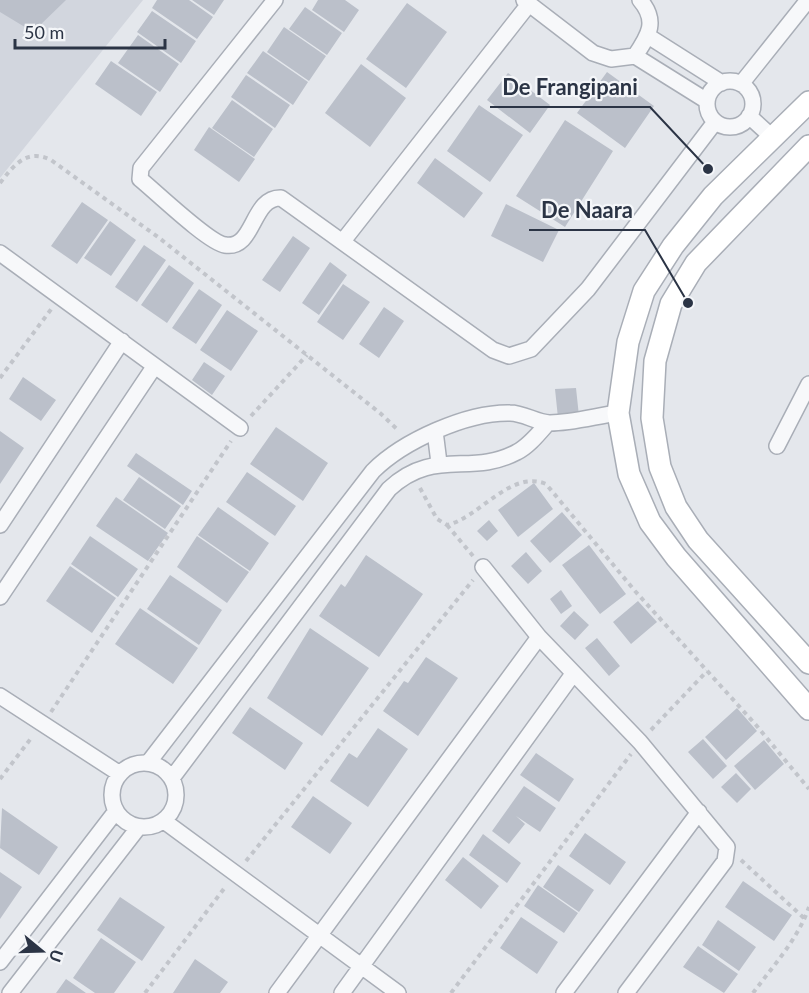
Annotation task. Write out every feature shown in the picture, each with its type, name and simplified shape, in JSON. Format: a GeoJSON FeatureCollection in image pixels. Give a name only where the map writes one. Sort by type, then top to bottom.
{"type":"FeatureCollection","features":[{"type":"Feature","properties":{"kind":"street"},"geometry":{"type":"LineString","coordinates":[[275,0],[141,168],[139,176],[220,244],[236,245],[243,238],[265,202],[274,198],[282,198],[493,350],[509,356],[531,349],[588,289],[716,122]]}},
{"type":"Feature","properties":{"kind":"street"},"geometry":{"type":"LineString","coordinates":[[343,241],[526,2],[602,58],[622,59],[635,56],[648,36],[652,21],[639,0]]}},
{"type":"Feature","properties":{"kind":"street"},"geometry":{"type":"LineString","coordinates":[[741,84],[808,0]]}},
{"type":"Feature","properties":{"kind":"street"},"geometry":{"type":"LineString","coordinates":[[648,36],[722,83]]}},
{"type":"Feature","properties":{"kind":"street"},"geometry":{"type":"LineString","coordinates":[[635,56],[707,101]]}},
{"type":"Feature","properties":{"kind":"street"},"geometry":{"type":"LineString","coordinates":[[731,81],[741,84],[752,98],[749,116],[743,123],[724,126],[716,122],[709,112],[707,101],[715,87],[722,83],[731,81]]}},
{"type":"Feature","properties":{"kind":"street"},"geometry":{"type":"LineString","coordinates":[[809,102],[713,196],[673,246],[644,291],[628,342],[618,413],[629,474],[650,522],[676,558],[809,709]]}},
{"type":"Feature","properties":{"kind":"street"},"geometry":{"type":"LineString","coordinates":[[749,116],[772,138]]}},
{"type":"Feature","properties":{"kind":"street"},"geometry":{"type":"LineString","coordinates":[[806,152],[696,263],[671,304],[655,361],[652,418],[660,467],[676,507],[698,540],[809,663]]}},
{"type":"Feature","properties":{"kind":"street"},"geometry":{"type":"LineString","coordinates":[[0,253],[240,428]]}},
{"type":"Feature","properties":{"kind":"street"},"geometry":{"type":"LineString","coordinates":[[0,525],[122,341]]}},
{"type":"Feature","properties":{"kind":"street"},"geometry":{"type":"LineString","coordinates":[[0,597],[154,367]]}},
{"type":"Feature","properties":{"kind":"street"},"geometry":{"type":"LineString","coordinates":[[777,446],[809,384]]}},
{"type":"Feature","properties":{"kind":"street"},"geometry":{"type":"LineString","coordinates":[[148,763],[373,471],[389,454],[435,431],[494,413],[528,415],[548,423],[618,413]]}},
{"type":"Feature","properties":{"kind":"street"},"geometry":{"type":"LineString","coordinates":[[172,778],[389,489],[415,470],[440,463],[483,463],[501,459],[519,451],[548,423]]}},
{"type":"Feature","properties":{"kind":"street"},"geometry":{"type":"LineString","coordinates":[[435,431],[440,463]]}},
{"type":"Feature","properties":{"kind":"street"},"geometry":{"type":"LineString","coordinates":[[483,567],[538,637],[640,742],[727,847],[725,861],[626,993]]}},
{"type":"Feature","properties":{"kind":"street"},"geometry":{"type":"LineString","coordinates":[[278,993],[538,637]]}},
{"type":"Feature","properties":{"kind":"street"},"geometry":{"type":"LineString","coordinates":[[342,993],[573,674]]}},
{"type":"Feature","properties":{"kind":"street"},"geometry":{"type":"LineString","coordinates":[[793,690],[809,675]]}},
{"type":"Feature","properties":{"kind":"street"},"geometry":{"type":"LineString","coordinates":[[0,696],[120,774]]}},
{"type":"Feature","properties":{"kind":"street"},"geometry":{"type":"LineString","coordinates":[[148,763],[166,771],[172,778],[177,793],[174,808],[164,821],[152,827],[138,828],[125,822],[116,812],[112,798],[114,784],[120,774],[129,766],[148,763]]}},
{"type":"Feature","properties":{"kind":"street"},"geometry":{"type":"LineString","coordinates":[[0,962],[116,812]]}},
{"type":"Feature","properties":{"kind":"street"},"geometry":{"type":"LineString","coordinates":[[564,993],[699,812]]}},
{"type":"Feature","properties":{"kind":"street"},"geometry":{"type":"LineString","coordinates":[[164,821],[398,993]]}},
{"type":"Feature","properties":{"kind":"street"},"geometry":{"type":"LineString","coordinates":[[10,993],[138,828]]}},
{"type":"Feature","properties":{"kind":"path"},"geometry":{"type":"LineString","coordinates":[[0,183],[13,167],[30,155],[51,160],[158,237],[380,413],[401,433],[407,444]]}},
{"type":"Feature","properties":{"kind":"path"},"geometry":{"type":"LineString","coordinates":[[0,378],[61,296]]}},
{"type":"Feature","properties":{"kind":"path"},"geometry":{"type":"LineString","coordinates":[[0,779],[43,724],[240,428],[307,355]]}},
{"type":"Feature","properties":{"kind":"path"},"geometry":{"type":"LineString","coordinates":[[145,993],[236,873],[483,567],[447,525],[437,519],[426,502],[415,470]]}},
{"type":"Feature","properties":{"kind":"path"},"geometry":{"type":"LineString","coordinates":[[447,525],[462,522],[487,502],[525,481],[537,480],[546,484],[635,591],[809,789]]}},
{"type":"Feature","properties":{"kind":"path"},"geometry":{"type":"LineString","coordinates":[[451,993],[640,742],[707,671]]}},
{"type":"Feature","properties":{"kind":"path"},"geometry":{"type":"LineString","coordinates":[[727,847],[805,919]]}},
{"type":"Feature","properties":{"kind":"path"},"geometry":{"type":"LineString","coordinates":[[753,993],[805,919],[809,907]]}},
{"type":"Feature","properties":{"kind":"shaded area"},"geometry":{"type":"Polygon","coordinates":[[[0,0],[143,0],[0,178],[0,0]]]}},
{"type":"Feature","properties":{"kind":"building"},"geometry":{"type":"Polygon","coordinates":[[[0,0],[66,0],[33,32],[0,12],[0,0]]]}},
{"type":"Feature","properties":{"kind":"building"},"geometry":{"type":"Polygon","coordinates":[[[157,0],[189,0],[213,17],[197,39],[152,8],[157,0]]]}},
{"type":"Feature","properties":{"kind":"building"},"geometry":{"type":"Polygon","coordinates":[[[192,0],[224,0],[214,15],[192,0]]]}},
{"type":"Feature","properties":{"kind":"building"},"geometry":{"type":"Polygon","coordinates":[[[318,0],[345,0],[359,10],[344,32],[312,10],[318,0]]]}},
{"type":"Feature","properties":{"kind":"building"},"geometry":{"type":"Polygon","coordinates":[[[407,3],[447,32],[406,88],[366,59],[407,3]]]}},
{"type":"Feature","properties":{"kind":"building"},"geometry":{"type":"Polygon","coordinates":[[[305,7],[342,33],[327,55],[289,29],[305,7]]]}},
{"type":"Feature","properties":{"kind":"building"},"geometry":{"type":"Polygon","coordinates":[[[152,11],[196,41],[181,63],[137,32],[152,11]]]}},
{"type":"Feature","properties":{"kind":"building"},"geometry":{"type":"Polygon","coordinates":[[[284,27],[326,56],[309,81],[267,52],[284,27]]]}},
{"type":"Feature","properties":{"kind":"building"},"geometry":{"type":"Polygon","coordinates":[[[138,35],[179,64],[160,92],[118,63],[138,35]]]}},
{"type":"Feature","properties":{"kind":"building"},"geometry":{"type":"Polygon","coordinates":[[[263,51],[308,82],[293,105],[247,73],[263,51]]]}},
{"type":"Feature","properties":{"kind":"building"},"geometry":{"type":"Polygon","coordinates":[[[111,61],[157,92],[141,116],[95,84],[111,61]]]}},
{"type":"Feature","properties":{"kind":"building"},"geometry":{"type":"Polygon","coordinates":[[[361,64],[406,98],[370,147],[325,113],[361,64]]]}},
{"type":"Feature","properties":{"kind":"building"},"geometry":{"type":"Polygon","coordinates":[[[607,72],[654,106],[625,148],[577,113],[607,72]]]}},
{"type":"Feature","properties":{"kind":"building"},"geometry":{"type":"Polygon","coordinates":[[[508,73],[550,105],[530,133],[487,100],[508,73]]]}},
{"type":"Feature","properties":{"kind":"building"},"geometry":{"type":"Polygon","coordinates":[[[246,75],[290,105],[275,128],[231,97],[246,75]]]}},
{"type":"Feature","properties":{"kind":"building"},"geometry":{"type":"Polygon","coordinates":[[[232,100],[273,129],[254,157],[212,128],[232,100]]]}},
{"type":"Feature","properties":{"kind":"building"},"geometry":{"type":"Polygon","coordinates":[[[479,105],[523,135],[490,182],[447,151],[479,105]]]}},
{"type":"Feature","properties":{"kind":"building"},"geometry":{"type":"Polygon","coordinates":[[[565,120],[613,151],[565,227],[516,196],[565,120]]]}},
{"type":"Feature","properties":{"kind":"building"},"geometry":{"type":"Polygon","coordinates":[[[209,127],[255,159],[239,182],[194,150],[209,127]]]}},
{"type":"Feature","properties":{"kind":"building"},"geometry":{"type":"Polygon","coordinates":[[[435,158],[483,193],[464,218],[417,183],[435,158]]]}},
{"type":"Feature","properties":{"kind":"building"},"geometry":{"type":"Polygon","coordinates":[[[82,202],[108,220],[77,264],[51,246],[82,202]]]}},
{"type":"Feature","properties":{"kind":"building"},"geometry":{"type":"Polygon","coordinates":[[[506,204],[559,230],[543,262],[491,236],[506,204]]]}},
{"type":"Feature","properties":{"kind":"building"},"geometry":{"type":"Polygon","coordinates":[[[110,221],[136,240],[111,276],[84,258],[110,221]]]}},
{"type":"Feature","properties":{"kind":"building"},"geometry":{"type":"Polygon","coordinates":[[[293,236],[310,248],[280,292],[262,280],[293,236]]]}},
{"type":"Feature","properties":{"kind":"building"},"geometry":{"type":"Polygon","coordinates":[[[144,245],[166,260],[137,302],[115,287],[144,245]]]}},
{"type":"Feature","properties":{"kind":"building"},"geometry":{"type":"Polygon","coordinates":[[[330,262],[347,275],[319,315],[302,303],[330,262]]]}},
{"type":"Feature","properties":{"kind":"building"},"geometry":{"type":"Polygon","coordinates":[[[169,265],[194,283],[167,323],[141,305],[169,265]]]}},
{"type":"Feature","properties":{"kind":"building"},"geometry":{"type":"Polygon","coordinates":[[[343,284],[370,302],[343,340],[317,322],[343,284]]]}},
{"type":"Feature","properties":{"kind":"building"},"geometry":{"type":"Polygon","coordinates":[[[199,289],[222,305],[196,344],[172,328],[199,289]]]}},
{"type":"Feature","properties":{"kind":"building"},"geometry":{"type":"Polygon","coordinates":[[[384,307],[404,321],[379,358],[359,344],[384,307]]]}},
{"type":"Feature","properties":{"kind":"building"},"geometry":{"type":"Polygon","coordinates":[[[227,310],[258,331],[231,371],[200,350],[227,310]]]}},
{"type":"Feature","properties":{"kind":"building"},"geometry":{"type":"Polygon","coordinates":[[[204,362],[225,376],[212,395],[192,380],[204,362]]]}},
{"type":"Feature","properties":{"kind":"building"},"geometry":{"type":"Polygon","coordinates":[[[23,377],[56,400],[41,421],[9,399],[23,377]]]}},
{"type":"Feature","properties":{"kind":"building"},"geometry":{"type":"Polygon","coordinates":[[[576,388],[579,416],[558,418],[555,389],[576,388]]]}},
{"type":"Feature","properties":{"kind":"building"},"geometry":{"type":"Polygon","coordinates":[[[276,427],[328,463],[303,501],[250,464],[276,427]]]}},
{"type":"Feature","properties":{"kind":"building"},"geometry":{"type":"Polygon","coordinates":[[[0,431],[24,448],[0,484],[0,431]]]}},
{"type":"Feature","properties":{"kind":"building"},"geometry":{"type":"Polygon","coordinates":[[[136,453],[192,491],[183,505],[127,466],[136,453]]]}},
{"type":"Feature","properties":{"kind":"building"},"geometry":{"type":"Polygon","coordinates":[[[247,472],[296,506],[275,536],[226,502],[247,472]]]}},
{"type":"Feature","properties":{"kind":"building"},"geometry":{"type":"Polygon","coordinates":[[[139,477],[181,506],[165,529],[123,500],[139,477]]]}},
{"type":"Feature","properties":{"kind":"building"},"geometry":{"type":"Polygon","coordinates":[[[534,483],[553,509],[518,537],[498,510],[534,483]]]}},
{"type":"Feature","properties":{"kind":"building"},"geometry":{"type":"Polygon","coordinates":[[[116,497],[168,533],[148,561],[96,526],[116,497]]]}},
{"type":"Feature","properties":{"kind":"building"},"geometry":{"type":"Polygon","coordinates":[[[218,507],[269,543],[250,571],[198,535],[218,507]]]}},
{"type":"Feature","properties":{"kind":"building"},"geometry":{"type":"Polygon","coordinates":[[[562,512],[582,535],[550,563],[530,541],[562,512]]]}},
{"type":"Feature","properties":{"kind":"building"},"geometry":{"type":"Polygon","coordinates":[[[489,520],[498,531],[487,541],[477,531],[489,520]]]}},
{"type":"Feature","properties":{"kind":"building"},"geometry":{"type":"Polygon","coordinates":[[[90,536],[138,569],[118,597],[71,564],[90,536]]]}},
{"type":"Feature","properties":{"kind":"building"},"geometry":{"type":"Polygon","coordinates":[[[197,536],[249,572],[227,603],[177,567],[197,536]]]}},
{"type":"Feature","properties":{"kind":"building"},"geometry":{"type":"Polygon","coordinates":[[[589,545],[626,594],[600,614],[562,565],[589,545]]]}},
{"type":"Feature","properties":{"kind":"building"},"geometry":{"type":"Polygon","coordinates":[[[526,552],[542,571],[528,584],[511,566],[526,552]]]}},
{"type":"Feature","properties":{"kind":"building"},"geometry":{"type":"Polygon","coordinates":[[[366,555],[423,594],[379,657],[319,616],[341,584],[345,587],[366,555]]]}},
{"type":"Feature","properties":{"kind":"building"},"geometry":{"type":"Polygon","coordinates":[[[70,566],[116,598],[92,633],[46,601],[70,566]]]}},
{"type":"Feature","properties":{"kind":"building"},"geometry":{"type":"Polygon","coordinates":[[[170,575],[222,610],[199,645],[147,609],[170,575]]]}},
{"type":"Feature","properties":{"kind":"building"},"geometry":{"type":"Polygon","coordinates":[[[561,590],[572,606],[561,614],[550,599],[561,590]]]}},
{"type":"Feature","properties":{"kind":"building"},"geometry":{"type":"Polygon","coordinates":[[[638,601],[657,622],[631,644],[613,622],[638,601]]]}},
{"type":"Feature","properties":{"kind":"building"},"geometry":{"type":"Polygon","coordinates":[[[140,608],[198,648],[173,684],[115,644],[140,608]]]}},
{"type":"Feature","properties":{"kind":"building"},"geometry":{"type":"Polygon","coordinates":[[[574,611],[589,625],[575,640],[560,626],[574,611]]]}},
{"type":"Feature","properties":{"kind":"building"},"geometry":{"type":"Polygon","coordinates":[[[310,628],[369,668],[322,736],[267,698],[310,628]]]}},
{"type":"Feature","properties":{"kind":"building"},"geometry":{"type":"Polygon","coordinates":[[[597,638],[620,666],[609,676],[585,648],[597,638]]]}},
{"type":"Feature","properties":{"kind":"building"},"geometry":{"type":"Polygon","coordinates":[[[426,657],[458,678],[418,736],[383,711],[404,681],[408,683],[426,657]]]}},
{"type":"Feature","properties":{"kind":"building"},"geometry":{"type":"Polygon","coordinates":[[[250,707],[303,743],[285,770],[232,733],[250,707]]]}},
{"type":"Feature","properties":{"kind":"building"},"geometry":{"type":"Polygon","coordinates":[[[737,708],[757,731],[726,760],[705,737],[737,708]]]}},
{"type":"Feature","properties":{"kind":"building"},"geometry":{"type":"Polygon","coordinates":[[[378,728],[408,749],[368,807],[330,781],[349,753],[357,758],[378,728]]]}},
{"type":"Feature","properties":{"kind":"building"},"geometry":{"type":"Polygon","coordinates":[[[703,739],[727,766],[713,779],[688,752],[703,739]]]}},
{"type":"Feature","properties":{"kind":"building"},"geometry":{"type":"Polygon","coordinates":[[[764,740],[784,764],[755,790],[734,766],[764,740]]]}},
{"type":"Feature","properties":{"kind":"building"},"geometry":{"type":"Polygon","coordinates":[[[536,753],[574,779],[559,802],[520,775],[536,753]]]}},
{"type":"Feature","properties":{"kind":"building"},"geometry":{"type":"Polygon","coordinates":[[[736,773],[751,789],[737,803],[721,787],[736,773]]]}},
{"type":"Feature","properties":{"kind":"building"},"geometry":{"type":"Polygon","coordinates":[[[524,786],[556,808],[540,832],[516,816],[525,824],[509,844],[492,831],[524,786]]]}},
{"type":"Feature","properties":{"kind":"building"},"geometry":{"type":"Polygon","coordinates":[[[313,796],[352,823],[330,854],[291,827],[313,796]]]}},
{"type":"Feature","properties":{"kind":"building"},"geometry":{"type":"Polygon","coordinates":[[[2,808],[58,847],[39,875],[0,848],[2,808]]]}},
{"type":"Feature","properties":{"kind":"building"},"geometry":{"type":"Polygon","coordinates":[[[585,833],[626,862],[610,885],[569,856],[585,833]]]}},
{"type":"Feature","properties":{"kind":"building"},"geometry":{"type":"Polygon","coordinates":[[[483,834],[521,863],[507,883],[469,855],[483,834]]]}},
{"type":"Feature","properties":{"kind":"building"},"geometry":{"type":"Polygon","coordinates":[[[463,857],[499,886],[481,909],[445,880],[463,857]]]}},
{"type":"Feature","properties":{"kind":"building"},"geometry":{"type":"Polygon","coordinates":[[[558,865],[594,890],[579,912],[543,887],[558,865]]]}},
{"type":"Feature","properties":{"kind":"building"},"geometry":{"type":"Polygon","coordinates":[[[0,872],[22,887],[0,919],[0,872]]]}},
{"type":"Feature","properties":{"kind":"building"},"geometry":{"type":"Polygon","coordinates":[[[743,881],[792,915],[774,941],[725,907],[743,881]]]}},
{"type":"Feature","properties":{"kind":"building"},"geometry":{"type":"Polygon","coordinates":[[[538,885],[578,913],[564,933],[524,906],[538,885]]]}},
{"type":"Feature","properties":{"kind":"building"},"geometry":{"type":"Polygon","coordinates":[[[120,897],[165,927],[142,961],[97,930],[120,897]]]}},
{"type":"Feature","properties":{"kind":"building"},"geometry":{"type":"Polygon","coordinates":[[[521,917],[558,942],[537,974],[500,948],[521,917]]]}},
{"type":"Feature","properties":{"kind":"building"},"geometry":{"type":"Polygon","coordinates":[[[718,920],[756,947],[739,971],[702,945],[718,920]]]}},
{"type":"Feature","properties":{"kind":"building"},"geometry":{"type":"Polygon","coordinates":[[[101,938],[136,962],[114,993],[95,993],[73,978],[101,938]]]}},
{"type":"Feature","properties":{"kind":"building"},"geometry":{"type":"Polygon","coordinates":[[[698,946],[738,974],[724,993],[683,967],[698,946]]]}},
{"type":"Feature","properties":{"kind":"building"},"geometry":{"type":"Polygon","coordinates":[[[195,959],[228,982],[220,993],[173,993],[195,959]]]}},
{"type":"Feature","properties":{"kind":"building"},"geometry":{"type":"Polygon","coordinates":[[[66,979],[86,993],[56,993],[66,979]]]}},
{"type":"Feature","properties":{"kind":"place","name":"De Frangipani"},"geometry":{"type":"Point","coordinates":[708,169]}},
{"type":"Feature","properties":{"kind":"place","name":"De Naara"},"geometry":{"type":"Point","coordinates":[688,303]}}]}
